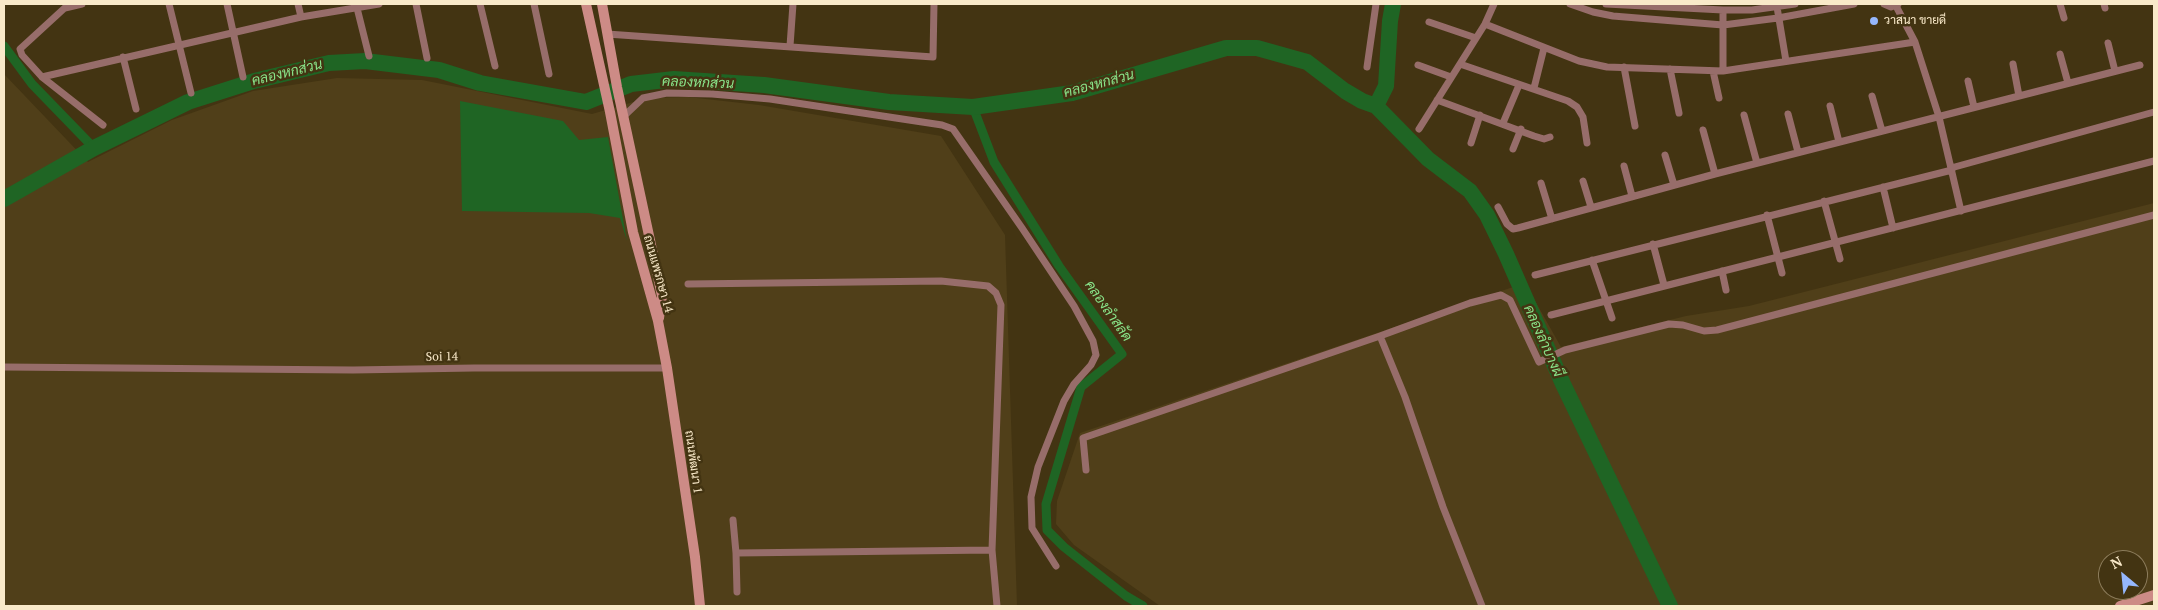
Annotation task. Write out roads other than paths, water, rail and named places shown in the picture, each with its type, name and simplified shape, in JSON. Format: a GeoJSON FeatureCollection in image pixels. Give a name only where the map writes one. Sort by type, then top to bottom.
{"type":"FeatureCollection","features":[{"type":"Feature","properties":{"kind":"main road","name":"ถนนแพรกษา 14"},"geometry":{"type":"LineString","coordinates":[[586,4],[610,112],[633,232],[658,321]]}},
{"type":"Feature","properties":{"kind":"main road","name":"ถนนแพรกษา 14"},"geometry":{"type":"LineString","coordinates":[[602,4],[614,72],[662,296],[658,321]]}},
{"type":"Feature","properties":{"kind":"main road","name":"ถนนพัฒนา 1"},"geometry":{"type":"LineString","coordinates":[[658,321],[667,368],[695,557],[700,606]]}},
{"type":"Feature","properties":{"kind":"main road"},"geometry":{"type":"LineString","coordinates":[[2120,606],[2154,595]]}},
{"type":"Feature","properties":{"kind":"street"},"geometry":{"type":"LineString","coordinates":[[82,4],[66,6],[20,49],[22,55],[42,77],[103,125]]}},
{"type":"Feature","properties":{"kind":"street"},"geometry":{"type":"LineString","coordinates":[[169,4],[191,94]]}},
{"type":"Feature","properties":{"kind":"street"},"geometry":{"type":"LineString","coordinates":[[226,4],[243,77]]}},
{"type":"Feature","properties":{"kind":"street"},"geometry":{"type":"LineString","coordinates":[[298,4],[301,16]]}},
{"type":"Feature","properties":{"kind":"street"},"geometry":{"type":"LineString","coordinates":[[42,77],[301,16],[378,4]]}},
{"type":"Feature","properties":{"kind":"street"},"geometry":{"type":"LineString","coordinates":[[416,4],[427,58]]}},
{"type":"Feature","properties":{"kind":"street"},"geometry":{"type":"LineString","coordinates":[[480,4],[495,66]]}},
{"type":"Feature","properties":{"kind":"street"},"geometry":{"type":"LineString","coordinates":[[534,4],[549,74]]}},
{"type":"Feature","properties":{"kind":"street"},"geometry":{"type":"LineString","coordinates":[[790,46],[793,4]]}},
{"type":"Feature","properties":{"kind":"street"},"geometry":{"type":"LineString","coordinates":[[607,34],[933,57],[934,4]]}},
{"type":"Feature","properties":{"kind":"street"},"geometry":{"type":"LineString","coordinates":[[1367,67],[1376,4]]}},
{"type":"Feature","properties":{"kind":"street"},"geometry":{"type":"LineString","coordinates":[[1419,129],[1485,24],[1494,4]]}},
{"type":"Feature","properties":{"kind":"street"},"geometry":{"type":"LineString","coordinates":[[1570,4],[1593,12],[1613,16],[1723,24],[1778,18],[1854,4]]}},
{"type":"Feature","properties":{"kind":"street"},"geometry":{"type":"LineString","coordinates":[[1606,4],[1723,10],[1752,10],[1795,4]]}},
{"type":"Feature","properties":{"kind":"street"},"geometry":{"type":"LineString","coordinates":[[1884,4],[1891,7],[1897,5],[1915,42],[1939,117],[1961,211]]}},
{"type":"Feature","properties":{"kind":"street"},"geometry":{"type":"LineString","coordinates":[[2060,4],[2064,18]]}},
{"type":"Feature","properties":{"kind":"street"},"geometry":{"type":"LineString","coordinates":[[1659,6],[1660,19]]}},
{"type":"Feature","properties":{"kind":"street"},"geometry":{"type":"LineString","coordinates":[[1777,7],[1786,61]]}},
{"type":"Feature","properties":{"kind":"street"},"geometry":{"type":"LineString","coordinates":[[357,8],[369,56]]}},
{"type":"Feature","properties":{"kind":"street"},"geometry":{"type":"LineString","coordinates":[[1723,10],[1723,71]]}},
{"type":"Feature","properties":{"kind":"street"},"geometry":{"type":"LineString","coordinates":[[1429,22],[1476,38]]}},
{"type":"Feature","properties":{"kind":"street"},"geometry":{"type":"LineString","coordinates":[[1485,24],[1544,48],[1594,65],[1713,71],[1915,42]]}},
{"type":"Feature","properties":{"kind":"street"},"geometry":{"type":"LineString","coordinates":[[2108,43],[2115,71]]}},
{"type":"Feature","properties":{"kind":"street"},"geometry":{"type":"LineString","coordinates":[[1534,88],[1544,48]]}},
{"type":"Feature","properties":{"kind":"street"},"geometry":{"type":"LineString","coordinates":[[2060,54],[2068,83]]}},
{"type":"Feature","properties":{"kind":"street"},"geometry":{"type":"LineString","coordinates":[[123,57],[136,109]]}},
{"type":"Feature","properties":{"kind":"street"},"geometry":{"type":"LineString","coordinates":[[1460,64],[1568,101],[1576,107],[1583,117],[1587,143]]}},
{"type":"Feature","properties":{"kind":"street"},"geometry":{"type":"LineString","coordinates":[[2012,64],[2019,96]]}},
{"type":"Feature","properties":{"kind":"street"},"geometry":{"type":"LineString","coordinates":[[1418,65],[1451,77]]}},
{"type":"Feature","properties":{"kind":"street"},"geometry":{"type":"LineString","coordinates":[[1498,207],[1507,224],[1513,228],[1798,152],[2140,65]]}},
{"type":"Feature","properties":{"kind":"street"},"geometry":{"type":"LineString","coordinates":[[1624,67],[1635,126]]}},
{"type":"Feature","properties":{"kind":"street"},"geometry":{"type":"LineString","coordinates":[[1670,69],[1679,113]]}},
{"type":"Feature","properties":{"kind":"street"},"geometry":{"type":"LineString","coordinates":[[1713,71],[1719,98]]}},
{"type":"Feature","properties":{"kind":"street"},"geometry":{"type":"LineString","coordinates":[[1968,81],[1974,108]]}},
{"type":"Feature","properties":{"kind":"street"},"geometry":{"type":"LineString","coordinates":[[1503,123],[1519,84]]}},
{"type":"Feature","properties":{"kind":"street"},"geometry":{"type":"LineString","coordinates":[[623,113],[643,98],[667,93],[712,94],[770,99],[942,124],[953,129],[1074,306],[1093,341],[1096,355],[1091,365],[1074,384],[1064,401],[1038,467],[1031,497],[1032,528],[1056,566]]}},
{"type":"Feature","properties":{"kind":"street"},"geometry":{"type":"LineString","coordinates":[[1872,96],[1882,131]]}},
{"type":"Feature","properties":{"kind":"street"},"geometry":{"type":"LineString","coordinates":[[1437,100],[1521,129],[1544,139],[1550,137]]}},
{"type":"Feature","properties":{"kind":"street"},"geometry":{"type":"LineString","coordinates":[[1830,106],[1839,142]]}},
{"type":"Feature","properties":{"kind":"street"},"geometry":{"type":"LineString","coordinates":[[1535,275],[1952,169],[2154,112]]}},
{"type":"Feature","properties":{"kind":"street"},"geometry":{"type":"LineString","coordinates":[[1788,114],[1798,152]]}},
{"type":"Feature","properties":{"kind":"street"},"geometry":{"type":"LineString","coordinates":[[1471,144],[1480,115]]}},
{"type":"Feature","properties":{"kind":"street"},"geometry":{"type":"LineString","coordinates":[[1744,115],[1757,163]]}},
{"type":"Feature","properties":{"kind":"street"},"geometry":{"type":"LineString","coordinates":[[1513,149],[1521,129]]}},
{"type":"Feature","properties":{"kind":"street"},"geometry":{"type":"LineString","coordinates":[[1703,130],[1715,174]]}},
{"type":"Feature","properties":{"kind":"street"},"geometry":{"type":"LineString","coordinates":[[1665,155],[1674,185]]}},
{"type":"Feature","properties":{"kind":"street"},"geometry":{"type":"LineString","coordinates":[[1551,315],[2154,161]]}},
{"type":"Feature","properties":{"kind":"street"},"geometry":{"type":"LineString","coordinates":[[1624,166],[1632,196]]}},
{"type":"Feature","properties":{"kind":"street"},"geometry":{"type":"LineString","coordinates":[[1583,181],[1592,207]]}},
{"type":"Feature","properties":{"kind":"street"},"geometry":{"type":"LineString","coordinates":[[1541,183],[1552,219]]}},
{"type":"Feature","properties":{"kind":"street"},"geometry":{"type":"LineString","coordinates":[[1883,187],[1893,228]]}},
{"type":"Feature","properties":{"kind":"street"},"geometry":{"type":"LineString","coordinates":[[1824,201],[1840,259]]}},
{"type":"Feature","properties":{"kind":"street"},"geometry":{"type":"LineString","coordinates":[[1767,215],[1782,273]]}},
{"type":"Feature","properties":{"kind":"street"},"geometry":{"type":"LineString","coordinates":[[1086,470],[1083,438],[1380,336],[1470,303],[1501,295],[1510,300],[1539,362],[1565,350],[1669,324],[1683,325],[1704,331],[1717,330],[2154,215]]}},
{"type":"Feature","properties":{"kind":"street"},"geometry":{"type":"LineString","coordinates":[[1652,244],[1664,285]]}},
{"type":"Feature","properties":{"kind":"street"},"geometry":{"type":"LineString","coordinates":[[1592,260],[1612,318]]}},
{"type":"Feature","properties":{"kind":"street"},"geometry":{"type":"LineString","coordinates":[[1722,271],[1726,290]]}},
{"type":"Feature","properties":{"kind":"street"},"geometry":{"type":"LineString","coordinates":[[688,284],[941,281],[988,286],[996,293],[1001,305],[992,550],[997,606]]}},
{"type":"Feature","properties":{"kind":"street"},"geometry":{"type":"LineString","coordinates":[[1380,336],[1405,397],[1443,507],[1482,606]]}},
{"type":"Feature","properties":{"kind":"street","name":"Soi 14"},"geometry":{"type":"LineString","coordinates":[[4,367],[216,370],[667,368]]}},
{"type":"Feature","properties":{"kind":"street"},"geometry":{"type":"LineString","coordinates":[[733,520],[737,592]]}},
{"type":"Feature","properties":{"kind":"street"},"geometry":{"type":"LineString","coordinates":[[736,553],[992,550]]}},
{"type":"Feature","properties":{"kind":"waterway"},"geometry":{"type":"LineString","coordinates":[[1376,106],[1386,86],[1390,21],[1393,4]]}},
{"type":"Feature","properties":{"kind":"waterway"},"geometry":{"type":"LineString","coordinates":[[4,46],[32,84],[94,148]]}},
{"type":"Feature","properties":{"kind":"waterway","name":"คลองลำสลัด"},"geometry":{"type":"LineString","coordinates":[[4,199],[94,148],[188,102],[254,81],[329,63],[365,61],[439,70],[480,83],[586,102],[631,84],[674,79],[764,85],[889,102],[973,107],[1072,93],[1226,48],[1257,48],[1307,62],[1345,91],[1362,101],[1376,106],[1428,159],[1470,191],[1487,215],[1506,254],[1563,384],[1670,606]]}},
{"type":"Feature","properties":{"kind":"waterway","name":"คลองลำสลัด"},"geometry":{"type":"LineString","coordinates":[[973,107],[994,162],[1059,266],[1122,354],[1081,387],[1046,504],[1047,530],[1064,547],[1126,596],[1143,606]]}},
{"type":"Feature","properties":{"kind":"place","name":"วาสนา ขายดี"},"geometry":{"type":"Point","coordinates":[1874,21]}},
{"type":"Feature","properties":{"kind":"water label","name":"คลองหกส่วน"},"geometry":{"type":"Point","coordinates":[287,73]}},
{"type":"Feature","properties":{"kind":"water label","name":"คลองหกส่วน"},"geometry":{"type":"Point","coordinates":[698,83]}},
{"type":"Feature","properties":{"kind":"water label","name":"คลองหกส่วน"},"geometry":{"type":"Point","coordinates":[1099,84]}},
{"type":"Feature","properties":{"kind":"water label","name":"คลองลำบางผี"},"geometry":{"type":"Point","coordinates":[1543,341]}}]}
